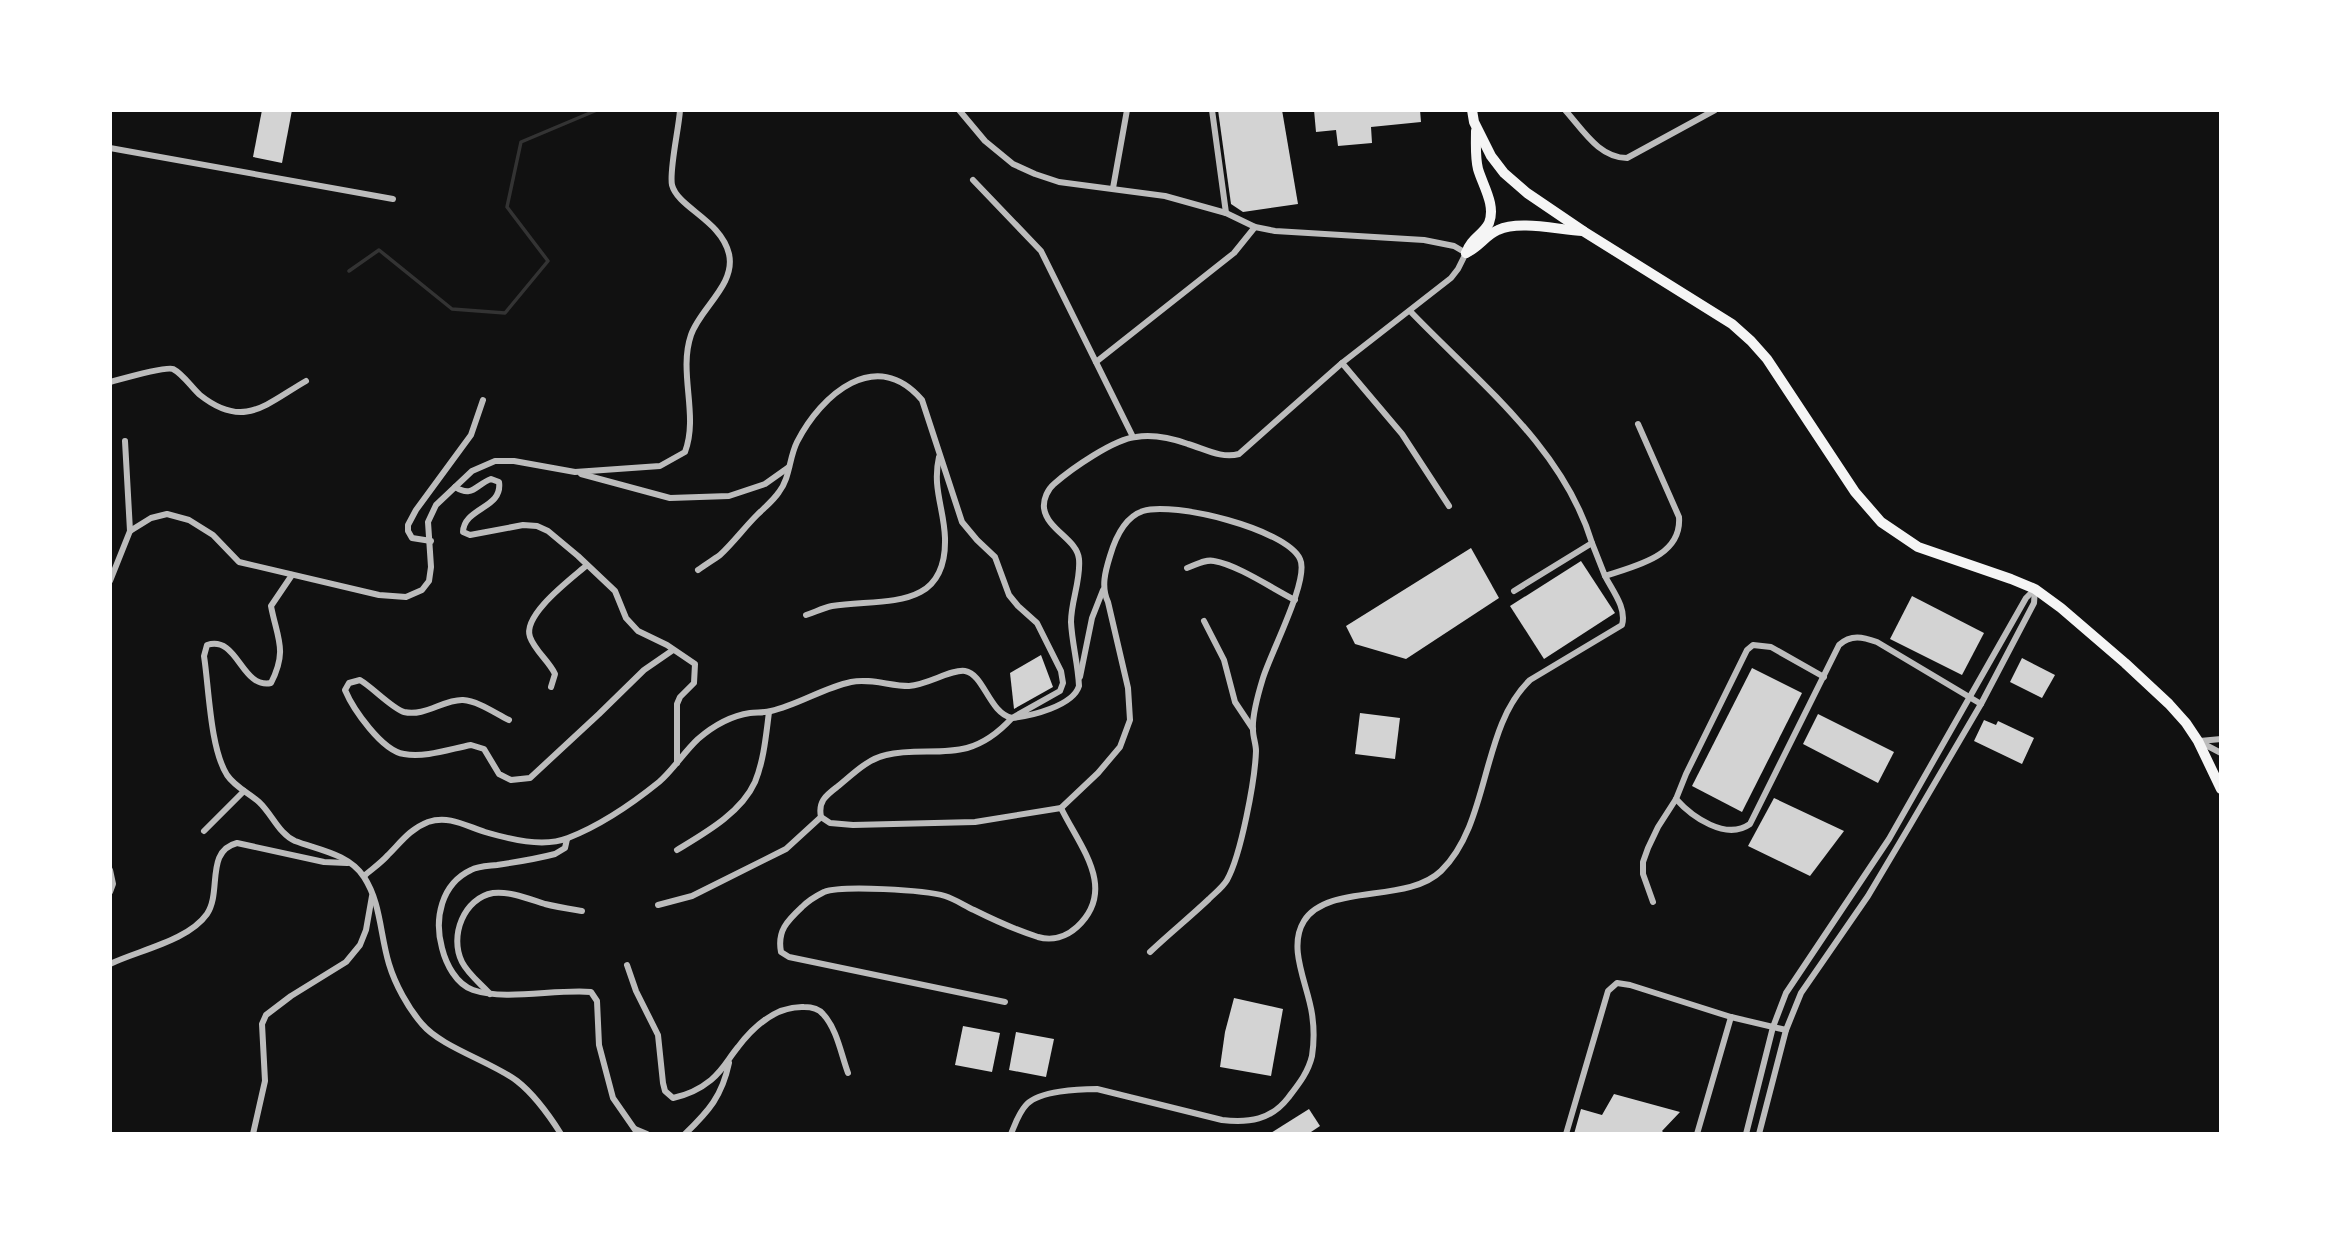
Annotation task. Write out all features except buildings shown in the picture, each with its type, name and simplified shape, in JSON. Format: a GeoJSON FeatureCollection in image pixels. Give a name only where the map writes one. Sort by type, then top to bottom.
{"type":"FeatureCollection","features":[{"type":"Feature","properties":{"kind":"main road"},"geometry":{"type":"LineString","coordinates":[[1472,110],[1476,127],[1491,156],[1504,173],[1527,193],[1732,324],[1751,341],[1767,359],[1855,492],[1891,531],[1936,555],[2035,589],[2061,608],[2169,704],[2199,741],[2221,789]]}},
{"type":"Feature","properties":{"kind":"main road"},"geometry":{"type":"LineString","coordinates":[[1466,253],[1469,243],[1484,231],[1491,213],[1486,188],[1478,168],[1475,150],[1476,127]]}},
{"type":"Feature","properties":{"kind":"main road"},"geometry":{"type":"LineString","coordinates":[[1466,253],[1475,249],[1491,233],[1502,228],[1531,226],[1583,231]]}},
{"type":"Feature","properties":{"kind":"street"},"geometry":{"type":"LineString","coordinates":[[575,472],[660,466],[685,452],[690,439],[686,359],[691,336],[701,315],[713,302],[724,282],[730,257],[723,237],[676,195],[671,183],[680,110]]}},
{"type":"Feature","properties":{"kind":"street"},"geometry":{"type":"LineString","coordinates":[[959,110],[985,141],[1013,164],[1059,182],[1165,196],[1226,213],[1255,227],[1275,231],[1424,240],[1454,246],[1466,253],[1451,278],[1342,363],[1239,454],[1223,456],[1167,438],[1133,437],[1104,449],[1052,485],[1045,495],[1044,508],[1058,533],[1074,545],[1079,556],[1071,620],[1079,685]]}},
{"type":"Feature","properties":{"kind":"street"},"geometry":{"type":"LineString","coordinates":[[1113,188],[1127,110]]}},
{"type":"Feature","properties":{"kind":"street"},"geometry":{"type":"LineString","coordinates":[[1212,110],[1226,213]]}},
{"type":"Feature","properties":{"kind":"street"},"geometry":{"type":"LineString","coordinates":[[1565,110],[1603,152],[1614,158],[1627,158],[1715,110]]}},
{"type":"Feature","properties":{"kind":"street"},"geometry":{"type":"LineString","coordinates":[[110,148],[393,199]]}},
{"type":"Feature","properties":{"kind":"street"},"geometry":{"type":"LineString","coordinates":[[973,180],[1041,251],[1133,437]]}},
{"type":"Feature","properties":{"kind":"street"},"geometry":{"type":"LineString","coordinates":[[1096,362],[1234,253],[1255,227]]}},
{"type":"Feature","properties":{"kind":"street"},"geometry":{"type":"LineString","coordinates":[[1011,1134],[1028,1103],[1049,1094],[1083,1089],[1097,1089],[1237,1122],[1259,1120],[1283,1106],[1299,1085],[1312,1057],[1312,1013],[1298,957],[1297,937],[1306,918],[1314,911],[1340,900],[1415,887],[1431,879],[1458,850],[1466,833],[1505,716],[1517,692],[1530,680],[1622,625],[1624,617],[1621,607],[1605,576],[1587,526],[1564,480],[1536,441],[1410,311]]}},
{"type":"Feature","properties":{"kind":"street"},"geometry":{"type":"LineString","coordinates":[[1342,363],[1402,434],[1449,506]]}},
{"type":"Feature","properties":{"kind":"street"},"geometry":{"type":"LineString","coordinates":[[110,382],[164,368],[174,370],[216,406],[239,414],[258,409],[306,381]]}},
{"type":"Feature","properties":{"kind":"street"},"geometry":{"type":"LineString","coordinates":[[698,570],[720,555],[778,495],[785,483],[796,444],[814,414],[841,387],[867,376],[884,377],[913,389],[922,400],[962,522],[976,540],[995,557],[1009,595],[1037,624],[1061,671],[1063,683],[1060,691],[1012,718],[986,740],[969,747],[950,751],[886,755],[868,762],[822,799],[819,809],[821,817],[830,823],[853,825],[975,822],[1061,808],[1098,773],[1120,747],[1130,720],[1128,688],[1108,602],[1102,590]]}},
{"type":"Feature","properties":{"kind":"street"},"geometry":{"type":"LineString","coordinates":[[431,541],[412,538],[408,525],[471,435],[484,400]]}},
{"type":"Feature","properties":{"kind":"street"},"geometry":{"type":"LineString","coordinates":[[1605,576],[1662,554],[1672,542],[1679,525],[1679,517],[1638,424]]}},
{"type":"Feature","properties":{"kind":"street"},"geometry":{"type":"LineString","coordinates":[[110,581],[130,531],[125,441]]}},
{"type":"Feature","properties":{"kind":"street"},"geometry":{"type":"LineString","coordinates":[[806,615],[831,606],[891,602],[919,593],[935,581],[945,546],[944,521],[936,482],[939,456]]}},
{"type":"Feature","properties":{"kind":"street"},"geometry":{"type":"LineString","coordinates":[[130,531],[151,517],[167,513],[189,520],[213,535],[239,562],[379,595],[406,597],[422,590],[429,581],[431,541],[428,522],[436,505],[472,471],[495,461],[514,461],[575,472],[670,498],[729,496],[765,484],[789,467]]}},
{"type":"Feature","properties":{"kind":"street"},"geometry":{"type":"LineString","coordinates":[[455,486],[464,492],[471,491],[481,482],[491,479],[499,482],[498,496],[473,513],[463,526],[463,532],[470,535],[510,527],[537,526],[548,531],[615,591],[626,618],[638,631],[695,664],[694,683],[677,704],[677,763]]}},
{"type":"Feature","properties":{"kind":"street"},"geometry":{"type":"LineString","coordinates":[[363,876],[388,856],[405,835],[429,822],[444,819],[508,838],[542,842],[567,839],[601,822],[660,781],[698,740],[731,717],[751,712],[769,712],[852,682],[874,681],[908,686],[928,683],[950,673],[964,671],[972,675],[995,708],[1005,717],[1012,718],[1031,715],[1068,701],[1079,685],[1092,618],[1116,539],[1130,518],[1144,511],[1160,509],[1199,513],[1239,522],[1270,535],[1291,548],[1300,557],[1303,567],[1295,600],[1263,679],[1252,729],[1256,753],[1248,806],[1229,878],[1150,952]]}},
{"type":"Feature","properties":{"kind":"street"},"geometry":{"type":"LineString","coordinates":[[1514,591],[1592,543]]}},
{"type":"Feature","properties":{"kind":"street"},"geometry":{"type":"LineString","coordinates":[[1187,568],[1205,561],[1214,561],[1236,569],[1295,600]]}},
{"type":"Feature","properties":{"kind":"street"},"geometry":{"type":"LineString","coordinates":[[551,687],[555,674],[534,645],[528,627],[534,614],[587,565]]}},
{"type":"Feature","properties":{"kind":"street"},"geometry":{"type":"LineString","coordinates":[[292,575],[271,606],[280,639],[280,658],[271,682],[264,684],[255,680],[226,645],[216,642],[207,645],[204,656],[215,739],[227,775],[260,803],[291,839],[332,853],[350,863],[363,876],[372,894],[389,964],[400,990],[423,1025],[518,1082],[546,1111],[561,1134]]}},
{"type":"Feature","properties":{"kind":"street"},"geometry":{"type":"LineString","coordinates":[[1746,1134],[1773,1027],[1791,985],[1889,839],[2026,598],[2035,589]]}},
{"type":"Feature","properties":{"kind":"street"},"geometry":{"type":"LineString","coordinates":[[1759,1134],[1786,1030],[1801,993],[1868,896],[1981,705],[2034,603],[2035,589]]}},
{"type":"Feature","properties":{"kind":"street"},"geometry":{"type":"LineString","coordinates":[[1204,621],[1224,660],[1235,702],[1252,729]]}},
{"type":"Feature","properties":{"kind":"street"},"geometry":{"type":"LineString","coordinates":[[1676,799],[1702,821],[1718,828],[1744,829],[1750,824],[1839,645],[1853,637],[1877,642],[1981,705]]}},
{"type":"Feature","properties":{"kind":"street"},"geometry":{"type":"LineString","coordinates":[[1653,902],[1643,874],[1643,862],[1747,650],[1753,645],[1771,647],[1824,677]]}},
{"type":"Feature","properties":{"kind":"street"},"geometry":{"type":"LineString","coordinates":[[509,720],[465,700],[428,710],[405,712],[391,705],[376,690],[360,680],[349,683],[345,690],[351,703],[370,728],[391,749],[401,754],[416,755],[477,746],[484,750],[499,774],[511,780],[530,778],[643,670],[673,650]]}},
{"type":"Feature","properties":{"kind":"street"},"geometry":{"type":"LineString","coordinates":[[677,850],[705,833],[739,806],[754,783],[763,754],[769,712]]}},
{"type":"Feature","properties":{"kind":"street"},"geometry":{"type":"LineString","coordinates":[[2199,741],[2221,739]]}},
{"type":"Feature","properties":{"kind":"street"},"geometry":{"type":"LineString","coordinates":[[2199,741],[2221,753]]}},
{"type":"Feature","properties":{"kind":"street"},"geometry":{"type":"LineString","coordinates":[[204,831],[244,791]]}},
{"type":"Feature","properties":{"kind":"street"},"geometry":{"type":"LineString","coordinates":[[1005,1002],[789,957],[781,952],[779,940],[783,926],[809,901],[825,891],[852,887],[945,896],[996,921],[1040,937],[1053,939],[1067,934],[1086,916],[1093,904],[1097,888],[1088,858],[1061,808]]}},
{"type":"Feature","properties":{"kind":"street"},"geometry":{"type":"LineString","coordinates":[[658,905],[692,896],[786,849],[821,817]]}},
{"type":"Feature","properties":{"kind":"street"},"geometry":{"type":"LineString","coordinates":[[567,839],[565,848],[555,854],[472,869],[448,889],[439,912],[439,939],[454,976],[468,988],[490,994],[590,992],[597,1001],[599,1045],[614,1098],[636,1131],[647,1134]]}},
{"type":"Feature","properties":{"kind":"street"},"geometry":{"type":"LineString","coordinates":[[110,964],[183,935],[207,913],[214,893],[216,868],[221,851],[228,845],[237,843],[324,862],[350,863]]}},
{"type":"Feature","properties":{"kind":"street"},"geometry":{"type":"LineString","coordinates":[[110,870],[113,884],[110,892]]}},
{"type":"Feature","properties":{"kind":"street"},"geometry":{"type":"LineString","coordinates":[[490,994],[462,962],[457,948],[458,931],[470,905],[480,897],[495,893],[516,895],[548,905],[582,911]]}},
{"type":"Feature","properties":{"kind":"street"},"geometry":{"type":"LineString","coordinates":[[253,1134],[265,1081],[262,1024],[266,1015],[346,962],[360,945],[366,930],[372,894]]}},
{"type":"Feature","properties":{"kind":"street"},"geometry":{"type":"LineString","coordinates":[[627,965],[636,991],[658,1035],[665,1091],[673,1098],[684,1096],[711,1080],[729,1062]]}},
{"type":"Feature","properties":{"kind":"street"},"geometry":{"type":"LineString","coordinates":[[1566,1134],[1608,991],[1617,983],[1731,1017],[1786,1030]]}},
{"type":"Feature","properties":{"kind":"street"},"geometry":{"type":"LineString","coordinates":[[685,1134],[719,1096],[729,1062],[737,1047],[762,1021],[783,1009],[796,1006],[813,1007],[822,1013],[834,1030],[848,1073]]}},
{"type":"Feature","properties":{"kind":"street"},"geometry":{"type":"LineString","coordinates":[[1697,1134],[1731,1017]]}},
{"type":"Feature","properties":{"kind":"waterway"},"geometry":{"type":"LineString","coordinates":[[349,271],[379,250],[452,309],[505,313],[548,261],[507,207],[521,142],[597,110]]}}]}
